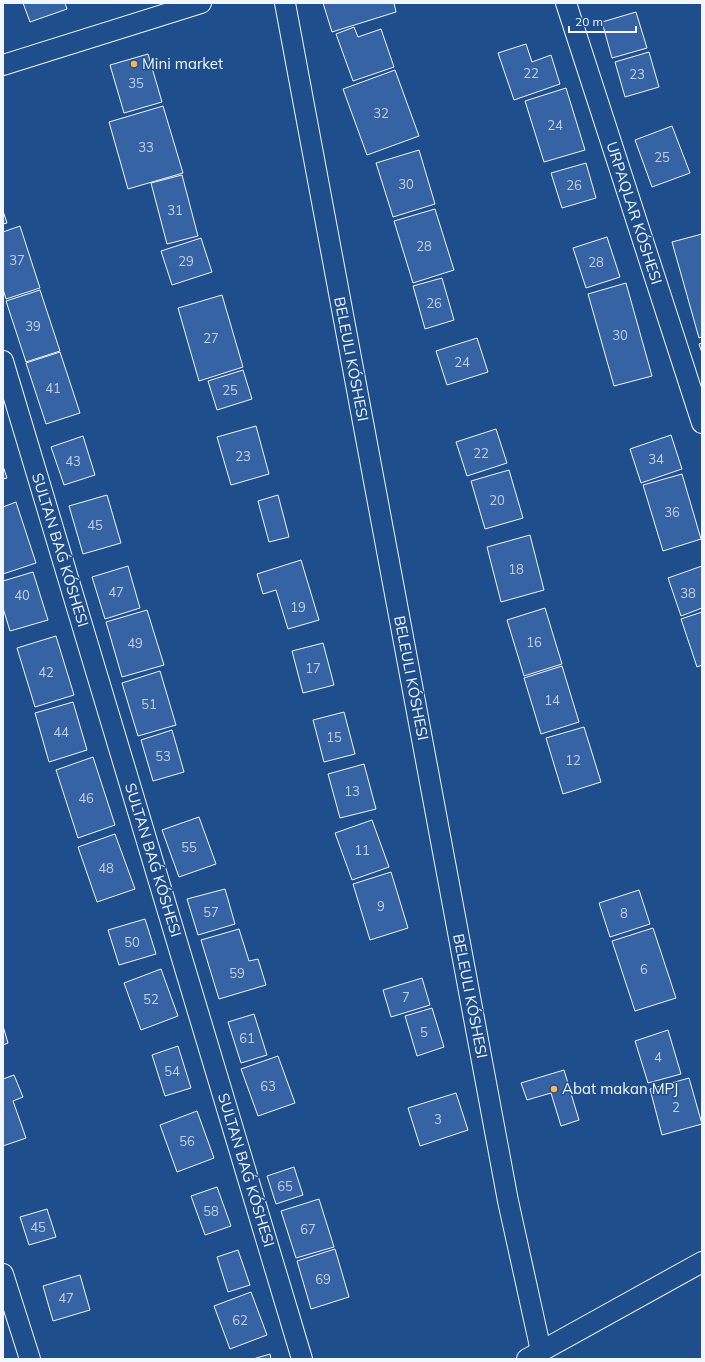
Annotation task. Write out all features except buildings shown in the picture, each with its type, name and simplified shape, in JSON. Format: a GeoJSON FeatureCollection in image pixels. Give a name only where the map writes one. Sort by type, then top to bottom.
{"type":"FeatureCollection","features":[{"type":"Feature","properties":{"kind":"street"},"geometry":{"type":"LineString","coordinates":[[3,65],[201,3]]}},
{"type":"Feature","properties":{"kind":"street","name":"BELEULI KÓSHESI"},"geometry":{"type":"LineString","coordinates":[[285,3],[508,1201],[534,1355]]}},
{"type":"Feature","properties":{"kind":"street","name":"URPAQLAR KÓSHESI"},"geometry":{"type":"LineString","coordinates":[[566,3],[702,423]]}},
{"type":"Feature","properties":{"kind":"street","name":"SULTAN BAǴ KÓSHESI"},"geometry":{"type":"LineString","coordinates":[[3,361],[302,1359]]}},
{"type":"Feature","properties":{"kind":"street"},"geometry":{"type":"LineString","coordinates":[[534,1355],[702,1262]]}},
{"type":"Feature","properties":{"kind":"street"},"geometry":{"type":"LineString","coordinates":[[3,1274],[30,1359]]}},
{"type":"Feature","properties":{"kind":"place","name":"Mini market"},"geometry":{"type":"Point","coordinates":[134,64]}},
{"type":"Feature","properties":{"kind":"place","name":"Abat makan MPJ"},"geometry":{"type":"Point","coordinates":[554,1089]}}]}
